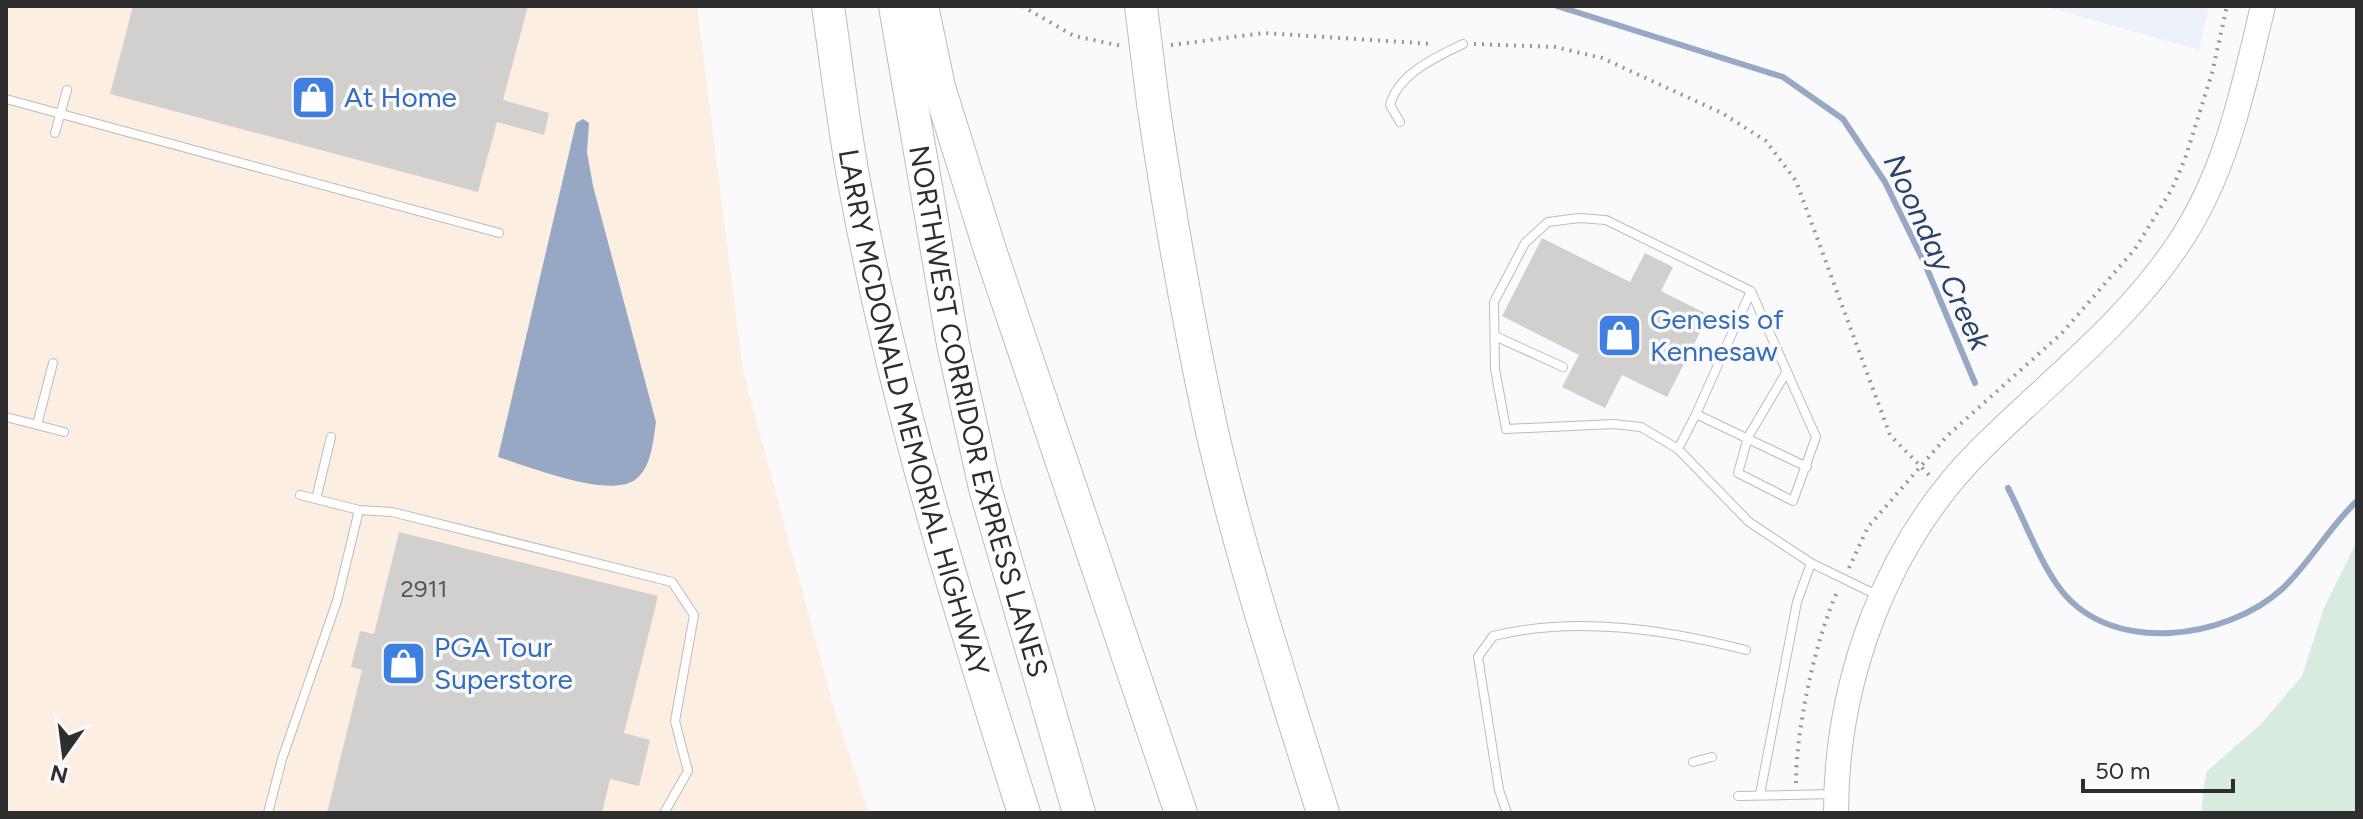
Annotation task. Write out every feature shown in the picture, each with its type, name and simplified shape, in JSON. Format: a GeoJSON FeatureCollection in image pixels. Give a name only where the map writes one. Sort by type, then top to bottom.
{"type":"FeatureCollection","features":[{"type":"Feature","properties":{"kind":"highway","name":"LARRY MCDONALD MEMORIAL HIGHWAY"},"geometry":{"type":"LineString","coordinates":[[828,6],[855,191],[904,409],[971,646],[1024,813]]}},
{"type":"Feature","properties":{"kind":"highway","name":"NORTHWEST CORRIDOR EXPRESS LANES"},"geometry":{"type":"LineString","coordinates":[[895,6],[953,344],[982,474],[1079,813]]}},
{"type":"Feature","properties":{"kind":"highway"},"geometry":{"type":"LineString","coordinates":[[922,6],[939,87],[990,250],[1181,813]]}},
{"type":"Feature","properties":{"kind":"highway"},"geometry":{"type":"LineString","coordinates":[[1141,6],[1171,226],[1212,428],[1265,629],[1323,813]]}},
{"type":"Feature","properties":{"kind":"main road"},"geometry":{"type":"LineString","coordinates":[[1836,804],[1849,694],[1881,598],[1905,553],[1946,488],[2003,428],[2114,326],[2182,238],[2222,158],[2245,85],[2263,6]]}},
{"type":"Feature","properties":{"kind":"lane"},"geometry":{"type":"LineString","coordinates":[[1400,122],[1390,105],[1399,84],[1439,56],[1463,44]]}},
{"type":"Feature","properties":{"kind":"lane"},"geometry":{"type":"LineString","coordinates":[[55,133],[67,90]]}},
{"type":"Feature","properties":{"kind":"lane"},"geometry":{"type":"LineString","coordinates":[[6,99],[499,233]]}},
{"type":"Feature","properties":{"kind":"lane"},"geometry":{"type":"LineString","coordinates":[[1787,371],[1748,437],[1738,473],[1793,501],[1816,437],[1787,371],[1751,291],[1606,220],[1579,218],[1548,222],[1525,243],[1494,302],[1495,369],[1506,429],[1613,424],[1641,427],[1678,449],[1749,522],[1811,563],[1881,598]]}},
{"type":"Feature","properties":{"kind":"lane"},"geometry":{"type":"LineString","coordinates":[[1678,449],[1751,291]]}},
{"type":"Feature","properties":{"kind":"lane"},"geometry":{"type":"LineString","coordinates":[[1495,336],[1563,367]]}},
{"type":"Feature","properties":{"kind":"lane"},"geometry":{"type":"LineString","coordinates":[[37,425],[53,363]]}},
{"type":"Feature","properties":{"kind":"lane"},"geometry":{"type":"LineString","coordinates":[[1696,414],[1807,467]]}},
{"type":"Feature","properties":{"kind":"lane"},"geometry":{"type":"LineString","coordinates":[[6,417],[64,432]]}},
{"type":"Feature","properties":{"kind":"lane"},"geometry":{"type":"LineString","coordinates":[[316,499],[331,437]]}},
{"type":"Feature","properties":{"kind":"lane"},"geometry":{"type":"LineString","coordinates":[[300,495],[359,510],[392,512],[672,582],[694,615],[675,721],[688,771],[664,813]]}},
{"type":"Feature","properties":{"kind":"lane"},"geometry":{"type":"LineString","coordinates":[[268,813],[282,759],[337,601],[359,510]]}},
{"type":"Feature","properties":{"kind":"lane"},"geometry":{"type":"LineString","coordinates":[[1760,794],[1797,602],[1811,563]]}},
{"type":"Feature","properties":{"kind":"lane"},"geometry":{"type":"LineString","coordinates":[[1507,813],[1499,790],[1478,657],[1493,636],[1518,630],[1615,627],[1694,637],[1746,650]]}},
{"type":"Feature","properties":{"kind":"lane"},"geometry":{"type":"LineString","coordinates":[[1693,762],[1712,757]]}},
{"type":"Feature","properties":{"kind":"lane"},"geometry":{"type":"LineString","coordinates":[[1738,796],[1796,794],[1836,804]]}},
{"type":"Feature","properties":{"kind":"path"},"geometry":{"type":"LineString","coordinates":[[1022,6],[1074,36],[1132,46]]}},
{"type":"Feature","properties":{"kind":"path"},"geometry":{"type":"LineString","coordinates":[[1796,794],[1796,749],[1827,614],[1868,527],[1977,406],[2084,311],[2135,249],[2185,159],[2212,73],[2227,6]]}},
{"type":"Feature","properties":{"kind":"path"},"geometry":{"type":"LineString","coordinates":[[1160,45],[1264,33],[1555,47],[1602,58],[1722,113],[1766,141],[1796,181],[1890,435],[1921,468],[1946,488]]}},
{"type":"Feature","properties":{"kind":"shaded area"},"geometry":{"type":"Polygon","coordinates":[[[6,6],[697,6],[743,371],[833,705],[869,813],[6,813],[6,6]]]}},
{"type":"Feature","properties":{"kind":"shaded area"},"geometry":{"type":"Polygon","coordinates":[[[2044,6],[2209,6],[2199,50],[2044,6]]]}},
{"type":"Feature","properties":{"kind":"green space"},"geometry":{"type":"Polygon","coordinates":[[[2357,541],[2357,813],[2201,813],[2206,772],[2261,724],[2302,676],[2324,608],[2357,541]]]}},
{"type":"Feature","properties":{"kind":"water"},"geometry":{"type":"Polygon","coordinates":[[[583,119],[589,123],[587,152],[593,186],[656,422],[651,453],[641,474],[624,484],[608,486],[569,479],[498,457],[576,123],[583,119]]]}},
{"type":"Feature","properties":{"kind":"building","name":"At Home"},"geometry":{"type":"Polygon","coordinates":[[[133,6],[528,6],[503,100],[549,113],[544,135],[497,122],[478,192],[110,94],[133,6]]]}},
{"type":"Feature","properties":{"kind":"building","name":"Genesis of Kennesaw"},"geometry":{"type":"Polygon","coordinates":[[[1542,238],[1630,282],[1645,253],[1673,267],[1661,291],[1709,315],[1667,397],[1622,375],[1605,408],[1562,387],[1579,355],[1502,316],[1542,238]]]}},
{"type":"Feature","properties":{"kind":"building"},"geometry":{"type":"Polygon","coordinates":[[[399,532],[658,596],[624,733],[650,740],[639,786],[610,779],[602,813],[327,813],[362,670],[351,667],[360,631],[374,634],[399,532]]]}},
{"type":"Feature","properties":{"kind":"waterway","name":"Noonday Creek"},"geometry":{"type":"LineString","coordinates":[[1557,6],[1783,77],[1843,119],[1885,182],[1925,264],[1975,383]]}},
{"type":"Feature","properties":{"kind":"waterway","name":"Noonday Creek"},"geometry":{"type":"LineString","coordinates":[[2008,488],[2039,554],[2061,590],[2083,611],[2109,625],[2139,632],[2170,633],[2201,629],[2231,620],[2259,606],[2292,579],[2357,501]]}},
{"type":"Feature","properties":{"kind":"place","name":"At Home"},"geometry":{"type":"Point","coordinates":[313,97]}},
{"type":"Feature","properties":{"kind":"place","name":"Genesis of Kennesaw"},"geometry":{"type":"Point","coordinates":[1619,335]}},
{"type":"Feature","properties":{"kind":"place","name":"PGA Tour Superstore"},"geometry":{"type":"Point","coordinates":[403,663]}}]}
